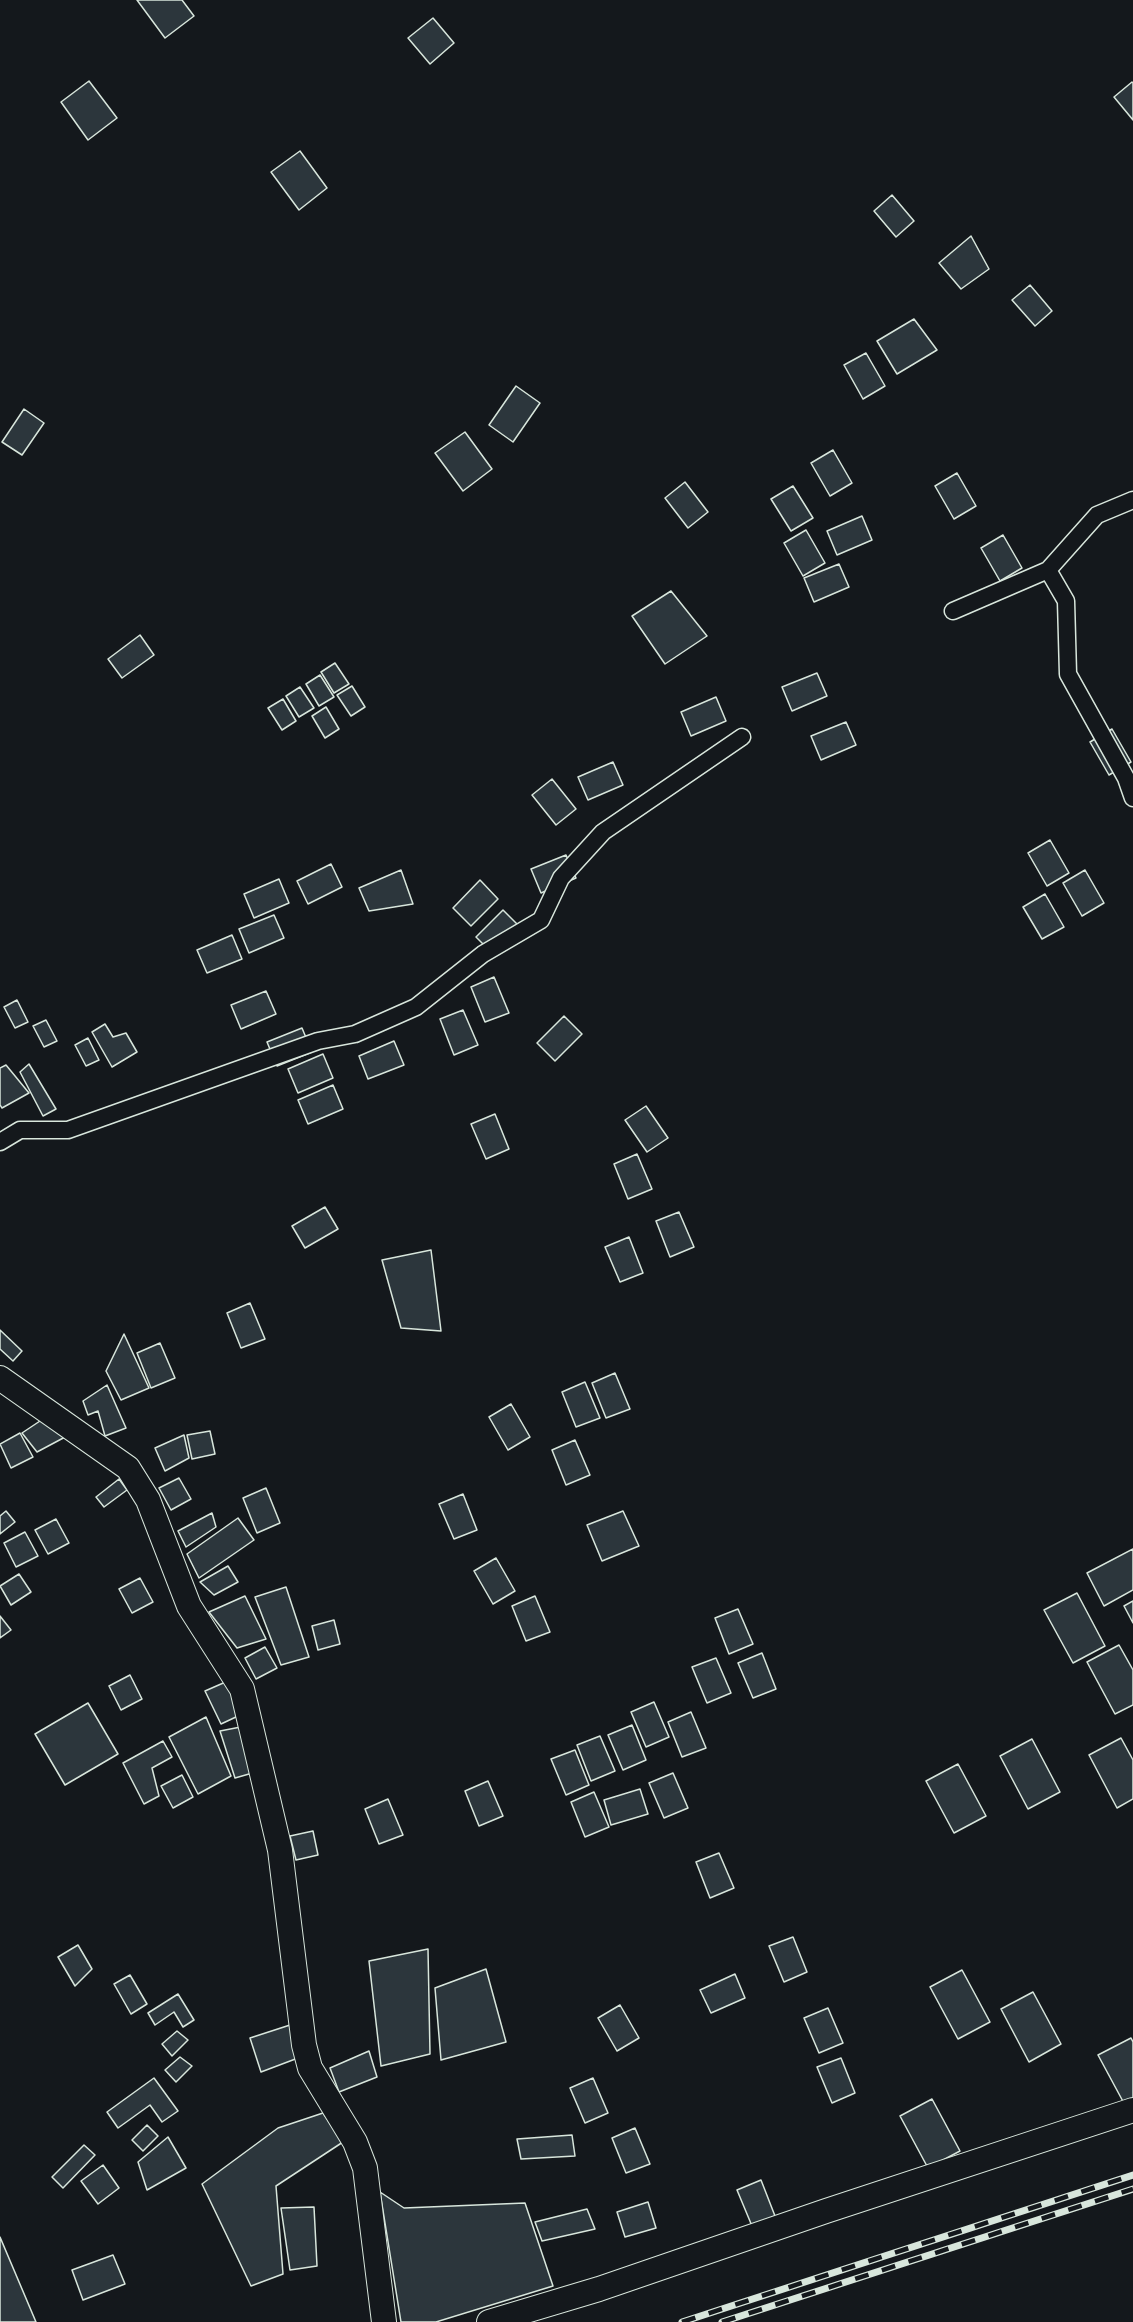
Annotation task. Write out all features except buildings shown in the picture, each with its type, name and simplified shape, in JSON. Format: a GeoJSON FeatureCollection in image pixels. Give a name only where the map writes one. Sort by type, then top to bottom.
{"type":"FeatureCollection","features":[{"type":"Feature","properties":{"kind":"street"},"geometry":{"type":"LineString","coordinates":[[953,612],[1048,570],[1097,515],[1133,500]]}},
{"type":"Feature","properties":{"kind":"street"},"geometry":{"type":"LineString","coordinates":[[1048,570],[1065,601],[1068,674],[1126,778],[1133,798]]}},
{"type":"Feature","properties":{"kind":"street"},"geometry":{"type":"LineString","coordinates":[[0,1142],[20,1130],[68,1130],[318,1041],[355,1034],[416,1007],[483,954],[541,920],[561,878],[603,832],[742,737]]}},
{"type":"Feature","properties":{"kind":"street"},"geometry":{"type":"LineString","coordinates":[[0,1378],[128,1468],[139,1482],[189,1606],[242,1689],[280,1850],[304,2045],[310,2068],[355,2142],[364,2168],[384,2322]]}},
{"type":"Feature","properties":{"kind":"street"},"geometry":{"type":"LineString","coordinates":[[489,2322],[599,2289],[826,2211],[1133,2110]]}},
{"type":"Feature","properties":{"kind":"railway"},"geometry":{"type":"LineString","coordinates":[[682,2322],[1133,2175]]}},
{"type":"Feature","properties":{"kind":"railway"},"geometry":{"type":"LineString","coordinates":[[722,2322],[1133,2189]]}}]}
